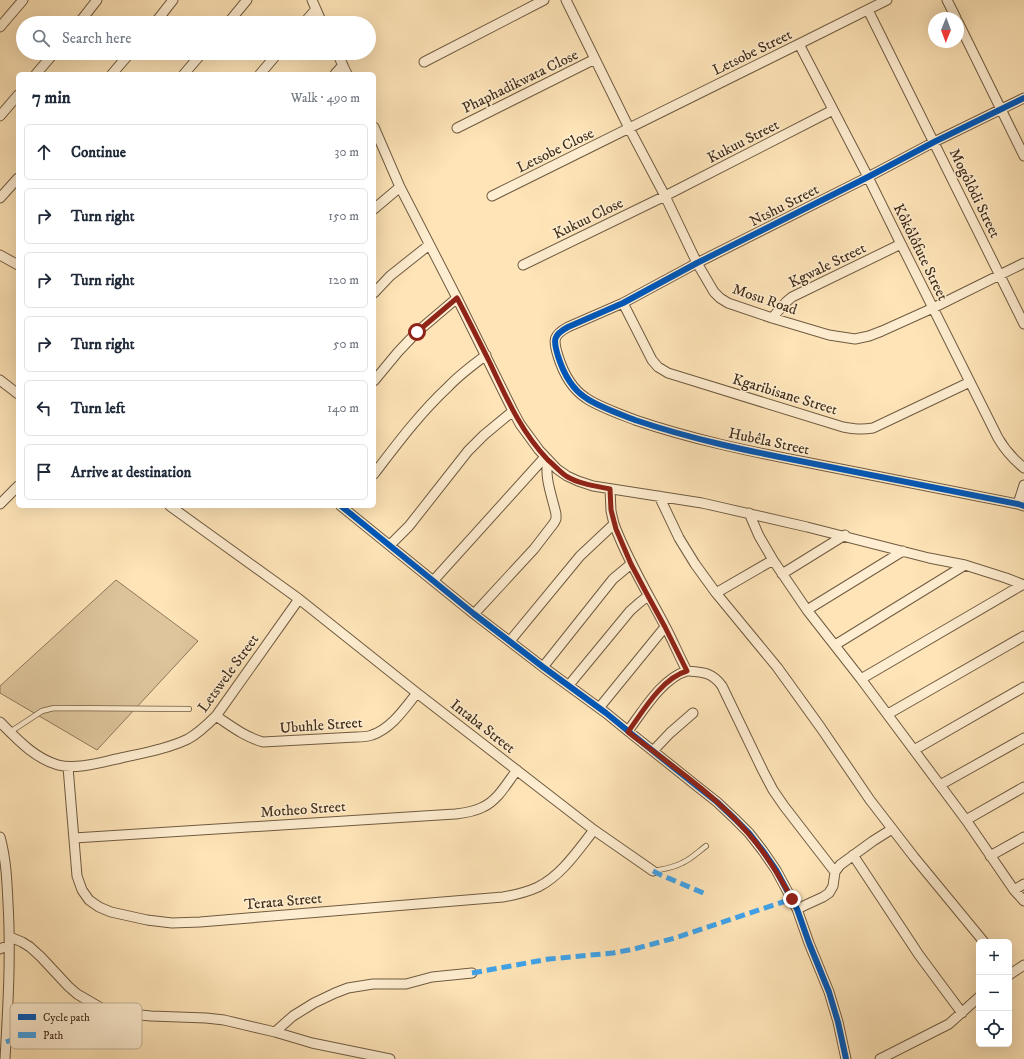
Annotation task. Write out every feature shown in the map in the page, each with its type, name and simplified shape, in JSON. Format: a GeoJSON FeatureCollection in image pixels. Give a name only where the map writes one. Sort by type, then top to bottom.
{"type":"FeatureCollection","features":[{"type":"Feature","properties":{"kind":"street"},"geometry":{"type":"LineString","coordinates":[[0,27],[23,0]]}},
{"type":"Feature","properties":{"kind":"street"},"geometry":{"type":"LineString","coordinates":[[84,16],[97,0]]}},
{"type":"Feature","properties":{"kind":"street"},"geometry":{"type":"LineString","coordinates":[[160,16],[173,0]]}},
{"type":"Feature","properties":{"kind":"street"},"geometry":{"type":"LineString","coordinates":[[234,16],[247,0]]}},
{"type":"Feature","properties":{"kind":"street"},"geometry":{"type":"LineString","coordinates":[[312,0],[319,16]]}},
{"type":"Feature","properties":{"kind":"street"},"geometry":{"type":"LineString","coordinates":[[424,62],[544,0]]}},
{"type":"Feature","properties":{"kind":"street","name":"Mosu Road"},"geometry":{"type":"LineString","coordinates":[[566,0],[708,284],[720,298],[728,303],[829,335],[855,339],[882,331],[933,308],[1024,263]]}},
{"type":"Feature","properties":{"kind":"street","name":"Letsobe Street"},"geometry":{"type":"LineString","coordinates":[[629,128],[887,0]]}},
{"type":"Feature","properties":{"kind":"street"},"geometry":{"type":"LineString","coordinates":[[947,0],[953,12]]}},
{"type":"Feature","properties":{"kind":"street"},"geometry":{"type":"LineString","coordinates":[[310,16],[316,9]]}},
{"type":"Feature","properties":{"kind":"street","name":"Mogôlôdi Street"},"geometry":{"type":"LineString","coordinates":[[868,10],[1024,324]]}},
{"type":"Feature","properties":{"kind":"street"},"geometry":{"type":"LineString","coordinates":[[964,34],[1024,156]]}},
{"type":"Feature","properties":{"kind":"street","name":"Kôkôlôfute Street"},"geometry":{"type":"LineString","coordinates":[[799,44],[868,177],[994,431],[1004,448],[1024,468]]}},
{"type":"Feature","properties":{"kind":"street","name":"Phaphadikwata Close"},"geometry":{"type":"LineString","coordinates":[[457,128],[596,59]]}},
{"type":"Feature","properties":{"kind":"street"},"geometry":{"type":"LineString","coordinates":[[38,72],[48,60]]}},
{"type":"Feature","properties":{"kind":"street"},"geometry":{"type":"LineString","coordinates":[[114,72],[124,60]]}},
{"type":"Feature","properties":{"kind":"street"},"geometry":{"type":"LineString","coordinates":[[186,72],[196,60]]}},
{"type":"Feature","properties":{"kind":"street"},"geometry":{"type":"LineString","coordinates":[[262,72],[272,60]]}},
{"type":"Feature","properties":{"kind":"street"},"geometry":{"type":"LineString","coordinates":[[340,60],[346,72]]}},
{"type":"Feature","properties":{"kind":"street"},"geometry":{"type":"LineString","coordinates":[[337,72],[343,65]]}},
{"type":"Feature","properties":{"kind":"street"},"geometry":{"type":"LineString","coordinates":[[0,116],[16,97]]}},
{"type":"Feature","properties":{"kind":"street","name":"Ntshu Street"},"geometry":{"type":"LineString","coordinates":[[556,335],[568,327],[623,303],[697,263],[934,142],[1024,98]]}},
{"type":"Feature","properties":{"kind":"street","name":"Kukuu Street"},"geometry":{"type":"LineString","coordinates":[[665,196],[833,110]]}},
{"type":"Feature","properties":{"kind":"street","name":"Letsobe Close"},"geometry":{"type":"LineString","coordinates":[[492,196],[629,128]]}},
{"type":"Feature","properties":{"kind":"street"},"geometry":{"type":"LineString","coordinates":[[376,132],[400,187],[513,411],[530,438],[557,469],[572,479],[593,486],[702,503],[845,535],[929,558],[965,565],[1023,585]]}},
{"type":"Feature","properties":{"kind":"street"},"geometry":{"type":"LineString","coordinates":[[0,198],[16,180]]}},
{"type":"Feature","properties":{"kind":"street"},"geometry":{"type":"LineString","coordinates":[[376,207],[400,187]]}},
{"type":"Feature","properties":{"kind":"street","name":"Kukuu Close"},"geometry":{"type":"LineString","coordinates":[[523,265],[665,196]]}},
{"type":"Feature","properties":{"kind":"street","name":"Kgwale Street"},"geometry":{"type":"LineString","coordinates":[[772,318],[792,297],[900,244]]}},
{"type":"Feature","properties":{"kind":"street"},"geometry":{"type":"LineString","coordinates":[[376,291],[390,276],[429,245]]}},
{"type":"Feature","properties":{"kind":"street"},"geometry":{"type":"LineString","coordinates":[[0,255],[16,265]]}},
{"type":"Feature","properties":{"kind":"street"},"geometry":{"type":"LineString","coordinates":[[376,379],[417,332],[457,298]]}},
{"type":"Feature","properties":{"kind":"street","name":"Kgaribisane Street"},"geometry":{"type":"LineString","coordinates":[[623,303],[652,360],[658,367],[668,373],[843,427],[863,430],[873,428],[970,382]]}},
{"type":"Feature","properties":{"kind":"street","name":"Hubêla Street"},"geometry":{"type":"LineString","coordinates":[[556,335],[556,350],[559,359],[564,371],[577,392],[587,399],[628,417],[666,430],[730,447],[1021,505]]}},
{"type":"Feature","properties":{"kind":"street"},"geometry":{"type":"LineString","coordinates":[[376,471],[413,424],[448,386],[486,355]]}},
{"type":"Feature","properties":{"kind":"street"},"geometry":{"type":"LineString","coordinates":[[0,380],[16,392]]}},
{"type":"Feature","properties":{"kind":"street"},"geometry":{"type":"LineString","coordinates":[[390,546],[409,526],[468,452],[484,435],[513,411]]}},
{"type":"Feature","properties":{"kind":"street"},"geometry":{"type":"LineString","coordinates":[[434,580],[547,458]]}},
{"type":"Feature","properties":{"kind":"street"},"geometry":{"type":"LineString","coordinates":[[474,614],[534,549],[556,519],[547,476],[547,458]]}},
{"type":"Feature","properties":{"kind":"street"},"geometry":{"type":"LineString","coordinates":[[1021,505],[1024,485]]}},
{"type":"Feature","properties":{"kind":"street"},"geometry":{"type":"LineString","coordinates":[[1,501],[16,488]]}},
{"type":"Feature","properties":{"kind":"street"},"geometry":{"type":"LineString","coordinates":[[610,489],[611,510],[614,524],[631,564],[687,671]]}},
{"type":"Feature","properties":{"kind":"street"},"geometry":{"type":"LineString","coordinates":[[659,496],[679,538],[695,564],[777,667],[892,829],[982,939]]}},
{"type":"Feature","properties":{"kind":"street"},"geometry":{"type":"LineString","coordinates":[[173,508],[299,599]]}},
{"type":"Feature","properties":{"kind":"street"},"geometry":{"type":"LineString","coordinates":[[346,508],[390,546],[434,580],[474,614],[599,708],[717,802],[749,833],[776,870],[797,909],[829,992],[838,1022],[846,1059]]}},
{"type":"Feature","properties":{"kind":"street"},"geometry":{"type":"LineString","coordinates":[[749,513],[759,536],[773,560],[807,610],[888,714],[966,820],[1014,890],[1024,901]]}},
{"type":"Feature","properties":{"kind":"street"},"geometry":{"type":"LineString","coordinates":[[510,641],[580,556],[614,524]]}},
{"type":"Feature","properties":{"kind":"street"},"geometry":{"type":"LineString","coordinates":[[782,574],[845,535]]}},
{"type":"Feature","properties":{"kind":"street"},"geometry":{"type":"LineString","coordinates":[[807,610],[903,551]]}},
{"type":"Feature","properties":{"kind":"street"},"geometry":{"type":"LineString","coordinates":[[716,592],[773,560]]}},
{"type":"Feature","properties":{"kind":"street"},"geometry":{"type":"LineString","coordinates":[[543,667],[613,579],[631,564]]}},
{"type":"Feature","properties":{"kind":"street"},"geometry":{"type":"LineString","coordinates":[[835,645],[965,565]]}},
{"type":"Feature","properties":{"kind":"street"},"geometry":{"type":"LineString","coordinates":[[861,679],[1023,585]]}},
{"type":"Feature","properties":{"kind":"street"},"geometry":{"type":"LineString","coordinates":[[568,686],[621,622],[639,603],[648,596]]}},
{"type":"Feature","properties":{"kind":"street","name":"Intaba Street"},"geometry":{"type":"LineString","coordinates":[[299,599],[417,693],[594,830],[653,870]]}},
{"type":"Feature","properties":{"kind":"street","name":"Letswele Street"},"geometry":{"type":"LineString","coordinates":[[0,722],[34,754],[58,765],[68,767],[156,750],[189,738],[204,728],[216,716],[299,599]]}},
{"type":"Feature","properties":{"kind":"street"},"geometry":{"type":"LineString","coordinates":[[599,708],[665,627]]}},
{"type":"Feature","properties":{"kind":"street"},"geometry":{"type":"LineString","coordinates":[[888,714],[1024,636]]}},
{"type":"Feature","properties":{"kind":"street"},"geometry":{"type":"LineString","coordinates":[[628,732],[659,690],[673,677],[687,671],[711,675],[722,686],[773,790],[835,872]]}},
{"type":"Feature","properties":{"kind":"street"},"geometry":{"type":"LineString","coordinates":[[914,750],[1024,687]]}},
{"type":"Feature","properties":{"kind":"street","name":"Ubuhle Street"},"geometry":{"type":"LineString","coordinates":[[216,716],[254,740],[263,742],[356,737],[371,735],[382,731],[390,725],[417,693]]}},
{"type":"Feature","properties":{"kind":"street"},"geometry":{"type":"LineString","coordinates":[[653,751],[670,733],[694,713]]}},
{"type":"Feature","properties":{"kind":"street"},"geometry":{"type":"LineString","coordinates":[[940,785],[1024,738]]}},
{"type":"Feature","properties":{"kind":"street","name":"Terata Street"},"geometry":{"type":"LineString","coordinates":[[68,767],[78,876],[82,890],[89,900],[99,907],[111,912],[147,920],[172,923],[495,898],[523,893],[539,887],[553,877],[567,864],[594,830]]}},
{"type":"Feature","properties":{"kind":"street","name":"Motheo Street"},"geometry":{"type":"LineString","coordinates":[[74,838],[469,812],[482,808],[491,801],[500,793],[517,770]]}},
{"type":"Feature","properties":{"kind":"street"},"geometry":{"type":"LineString","coordinates":[[966,820],[1024,787]]}},
{"type":"Feature","properties":{"kind":"street"},"geometry":{"type":"LineString","coordinates":[[797,909],[824,897],[829,893],[833,886],[835,872],[840,865],[892,829]]}},
{"type":"Feature","properties":{"kind":"street"},"geometry":{"type":"LineString","coordinates":[[0,837],[6,869],[10,941],[5,1059]]}},
{"type":"Feature","properties":{"kind":"street"},"geometry":{"type":"LineString","coordinates":[[990,856],[1024,837]]}},
{"type":"Feature","properties":{"kind":"street"},"geometry":{"type":"LineString","coordinates":[[853,855],[919,955],[962,1013]]}},
{"type":"Feature","properties":{"kind":"street"},"geometry":{"type":"LineString","coordinates":[[1014,890],[1024,884]]}},
{"type":"Feature","properties":{"kind":"street"},"geometry":{"type":"LineString","coordinates":[[0,949],[10,941],[22,942],[41,957],[77,994],[92,1003]]}},
{"type":"Feature","properties":{"kind":"street"},"geometry":{"type":"LineString","coordinates":[[1012,972],[1024,965]]}},
{"type":"Feature","properties":{"kind":"street"},"geometry":{"type":"LineString","coordinates":[[275,1032],[293,1016],[304,1009],[348,988],[373,984],[406,984],[432,977],[472,973]]}},
{"type":"Feature","properties":{"kind":"street"},"geometry":{"type":"LineString","coordinates":[[880,1059],[949,1024],[976,1000]]}},
{"type":"Feature","properties":{"kind":"street"},"geometry":{"type":"LineString","coordinates":[[142,1015],[224,1020],[275,1032],[312,1043],[390,1059]]}},
{"type":"Feature","properties":{"kind":"lane"},"geometry":{"type":"LineString","coordinates":[[10,732],[42,711],[54,708],[189,709]]}},
{"type":"Feature","properties":{"kind":"lane"},"geometry":{"type":"LineString","coordinates":[[653,870],[681,864],[706,846]]}},
{"type":"Feature","properties":{"kind":"shaded area"},"geometry":{"type":"Polygon","coordinates":[[[116,580],[198,641],[97,750],[0,693],[0,686],[116,580]]]}},
{"type":"Feature","properties":{"kind":"marked path"},"geometry":{"type":"LineString","coordinates":[[653,871],[708,895]]}},
{"type":"Feature","properties":{"kind":"marked path"},"geometry":{"type":"LineString","coordinates":[[472,973],[549,959],[613,953],[634,949],[675,938],[792,899]]}},
{"type":"Feature","properties":{"kind":"marked path"},"geometry":{"type":"LineString","coordinates":[[6,1042],[10,1041]]}},
{"type":"Feature","properties":{"kind":"cycle path"},"geometry":{"type":"LineString","coordinates":[[1024,98],[934,142],[697,263],[623,303],[568,327],[557,335],[555,342],[560,362],[576,390],[597,404],[635,420],[698,439],[741,449],[1024,506]]}},
{"type":"Feature","properties":{"kind":"cycle path"},"geometry":{"type":"LineString","coordinates":[[343,508],[474,614],[606,713],[717,802],[749,833],[776,870],[797,909],[829,992],[838,1022],[846,1059]]}},
{"type":"Feature","properties":{"kind":"route"},"geometry":{"type":"LineString","coordinates":[[417,332],[457,298],[520,424],[539,450],[557,469],[567,476],[593,486],[610,489],[611,510],[616,529],[631,564],[687,671],[681,672],[666,682],[628,732],[717,802],[749,833],[776,870],[792,899]]}}]}
